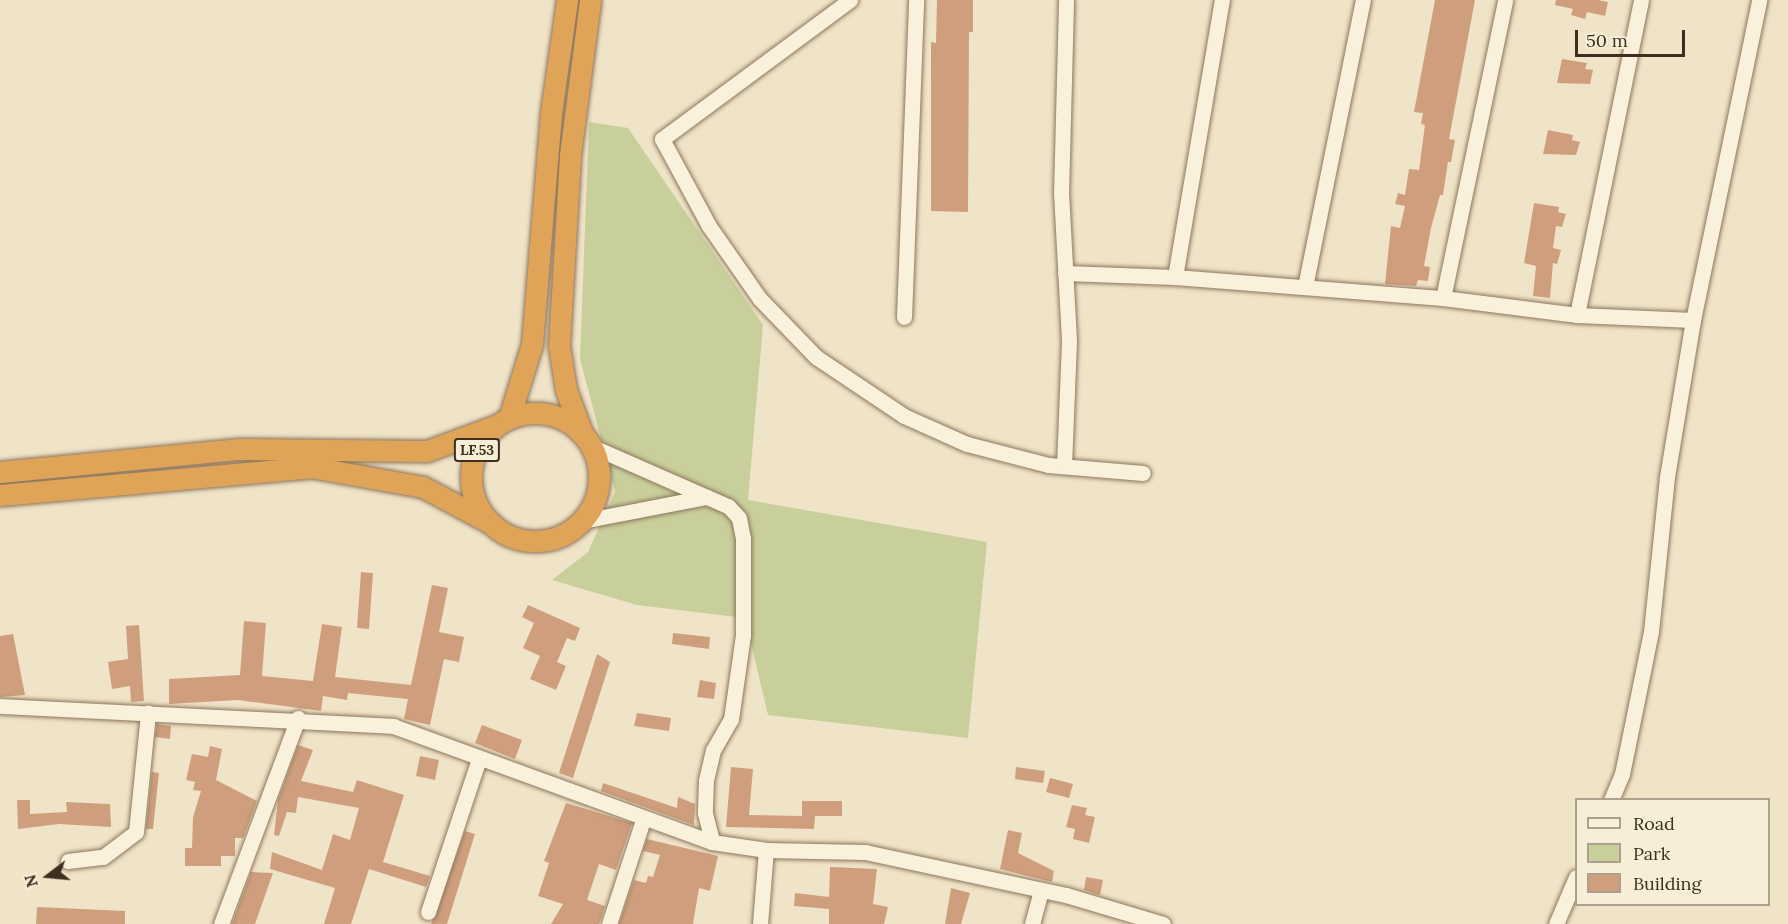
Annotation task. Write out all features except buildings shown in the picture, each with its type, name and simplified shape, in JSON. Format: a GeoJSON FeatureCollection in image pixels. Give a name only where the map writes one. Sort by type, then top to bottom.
{"type":"FeatureCollection","features":[{"type":"Feature","properties":{"kind":"highway","name":"LF.53"},"geometry":{"type":"LineString","coordinates":[[492,524],[473,493],[471,475],[482,440],[502,422],[532,344],[551,113],[567,0]]}},
{"type":"Feature","properties":{"kind":"highway"},"geometry":{"type":"LineString","coordinates":[[0,495],[311,467],[423,487],[528,541],[548,540],[582,520],[599,485],[586,439],[566,390],[558,346],[570,155],[591,0]]}},
{"type":"Feature","properties":{"kind":"highway","name":"LF.53"},"geometry":{"type":"LineString","coordinates":[[0,472],[240,449],[427,451],[525,413],[555,416],[586,439]]}},
{"type":"Feature","properties":{"kind":"street"},"geometry":{"type":"LineString","coordinates":[[850,0],[662,140],[710,225],[760,299],[816,357],[904,416],[967,444],[1064,466],[1143,473]]}},
{"type":"Feature","properties":{"kind":"street"},"geometry":{"type":"LineString","coordinates":[[904,317],[916,0]]}},
{"type":"Feature","properties":{"kind":"street"},"geometry":{"type":"LineString","coordinates":[[1064,466],[1069,340],[1061,194],[1066,0]]}},
{"type":"Feature","properties":{"kind":"street"},"geometry":{"type":"LineString","coordinates":[[1175,277],[1222,0]]}},
{"type":"Feature","properties":{"kind":"street"},"geometry":{"type":"LineString","coordinates":[[1305,287],[1363,0]]}},
{"type":"Feature","properties":{"kind":"street"},"geometry":{"type":"LineString","coordinates":[[1443,298],[1505,0]]}},
{"type":"Feature","properties":{"kind":"street"},"geometry":{"type":"LineString","coordinates":[[1577,315],[1641,0]]}},
{"type":"Feature","properties":{"kind":"street"},"geometry":{"type":"LineString","coordinates":[[1612,798],[1622,774],[1651,632],[1667,477],[1693,320],[1758,0]]}},
{"type":"Feature","properties":{"kind":"street"},"geometry":{"type":"LineString","coordinates":[[1065,273],[1175,277],[1443,298],[1577,315],[1693,320]]}},
{"type":"Feature","properties":{"kind":"street"},"geometry":{"type":"LineString","coordinates":[[586,439],[728,506],[739,518],[743,538],[743,635],[731,719],[713,750],[706,780],[705,813],[712,842]]}},
{"type":"Feature","properties":{"kind":"street"},"geometry":{"type":"LineString","coordinates":[[582,520],[707,497]]}},
{"type":"Feature","properties":{"kind":"street"},"geometry":{"type":"LineString","coordinates":[[1,706],[298,718],[393,726],[643,820],[712,842],[766,850],[865,852],[1041,890],[1163,924]]}},
{"type":"Feature","properties":{"kind":"street"},"geometry":{"type":"LineString","coordinates":[[68,861],[103,857],[136,832],[148,713]]}},
{"type":"Feature","properties":{"kind":"street"},"geometry":{"type":"LineString","coordinates":[[221,924],[298,718]]}},
{"type":"Feature","properties":{"kind":"street"},"geometry":{"type":"LineString","coordinates":[[428,912],[479,759]]}},
{"type":"Feature","properties":{"kind":"street"},"geometry":{"type":"LineString","coordinates":[[609,924],[643,820]]}},
{"type":"Feature","properties":{"kind":"street"},"geometry":{"type":"LineString","coordinates":[[760,924],[766,850]]}},
{"type":"Feature","properties":{"kind":"street"},"geometry":{"type":"LineString","coordinates":[[1556,924],[1575,879]]}},
{"type":"Feature","properties":{"kind":"street"},"geometry":{"type":"LineString","coordinates":[[1032,924],[1041,890]]}},
{"type":"Feature","properties":{"kind":"green space"},"geometry":{"type":"Polygon","coordinates":[[[589,122],[628,128],[763,325],[748,500],[987,542],[968,738],[768,715],[745,618],[637,605],[552,580],[588,552],[615,492],[580,359],[589,122]]]}}]}
